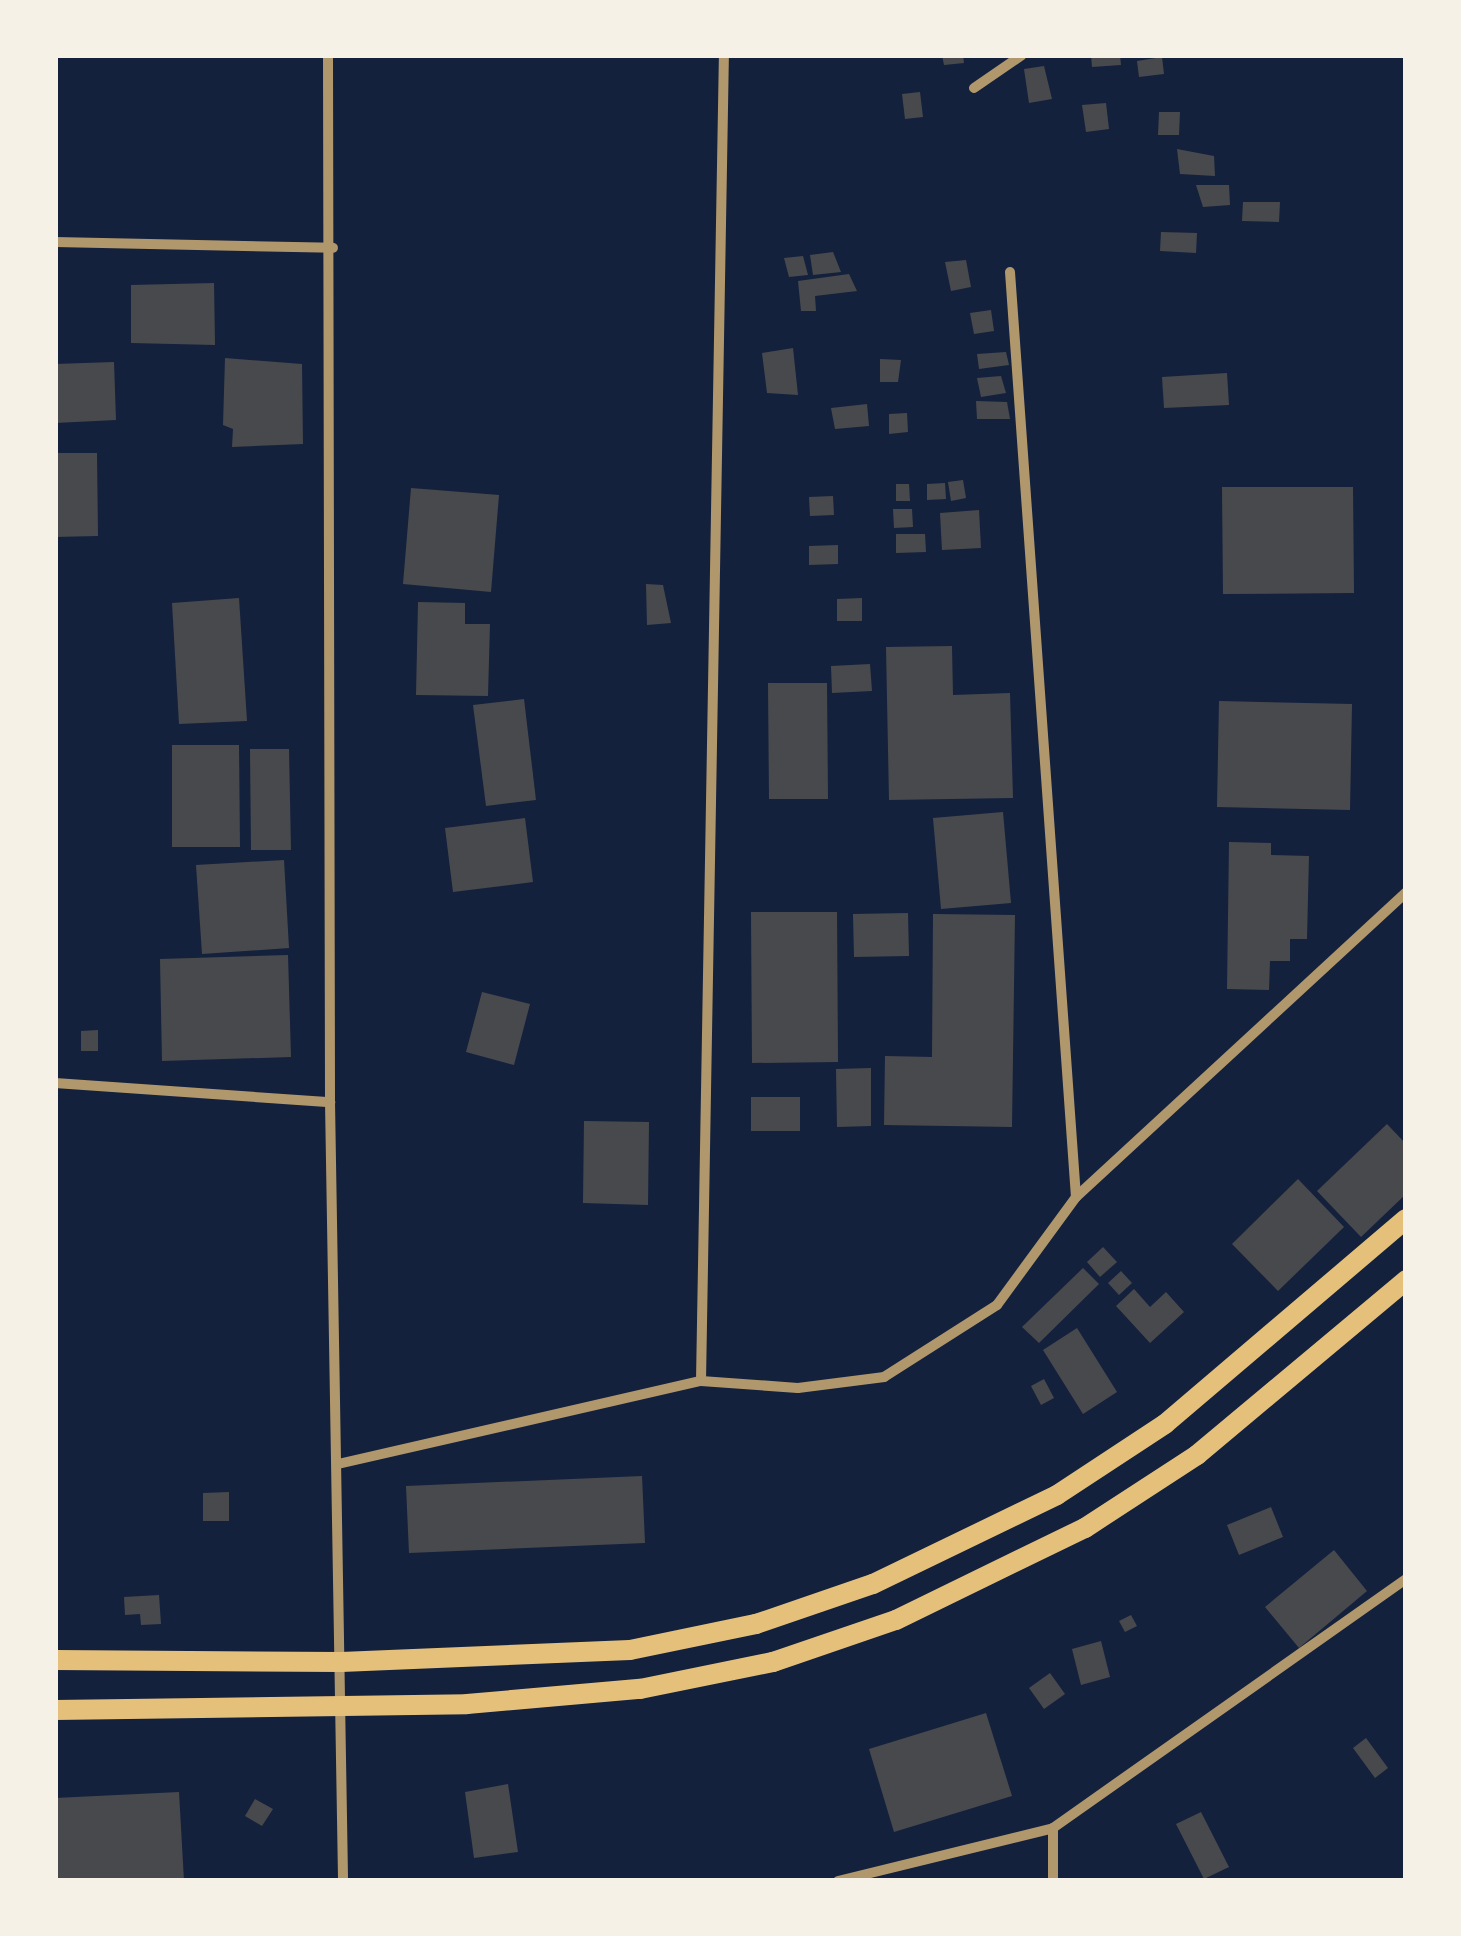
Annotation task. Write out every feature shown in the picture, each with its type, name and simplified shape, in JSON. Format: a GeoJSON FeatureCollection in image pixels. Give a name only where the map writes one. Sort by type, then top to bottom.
{"type":"FeatureCollection","features":[{"type":"Feature","properties":{"kind":"main road"},"geometry":{"type":"LineString","coordinates":[[55,1660],[341,1662],[630,1650],[756,1624],[873,1584],[1056,1495],[1164,1424],[1406,1219]]}},
{"type":"Feature","properties":{"kind":"main road"},"geometry":{"type":"LineString","coordinates":[[55,1710],[343,1709],[640,1689],[773,1662],[896,1620],[1085,1528],[1197,1455],[1406,1280]]}},
{"type":"Feature","properties":{"kind":"street"},"geometry":{"type":"LineString","coordinates":[[328,55],[333,248],[330,1102],[343,1881]]}},
{"type":"Feature","properties":{"kind":"street"},"geometry":{"type":"LineString","coordinates":[[701,1381],[724,55]]}},
{"type":"Feature","properties":{"kind":"street"},"geometry":{"type":"LineString","coordinates":[[974,88],[1022,55]]}},
{"type":"Feature","properties":{"kind":"street"},"geometry":{"type":"LineString","coordinates":[[55,242],[333,248]]}},
{"type":"Feature","properties":{"kind":"street"},"geometry":{"type":"LineString","coordinates":[[1010,272],[1076,1197]]}},
{"type":"Feature","properties":{"kind":"street"},"geometry":{"type":"LineString","coordinates":[[338,1464],[701,1381],[798,1388],[884,1377],[997,1304],[1076,1197],[1406,893]]}},
{"type":"Feature","properties":{"kind":"street"},"geometry":{"type":"LineString","coordinates":[[55,1083],[330,1102]]}},
{"type":"Feature","properties":{"kind":"street"},"geometry":{"type":"LineString","coordinates":[[838,1881],[1053,1828],[1406,1580]]}},
{"type":"Feature","properties":{"kind":"street"},"geometry":{"type":"LineString","coordinates":[[1053,1828],[1053,1881]]}},
{"type":"Feature","properties":{"kind":"building"},"geometry":{"type":"Polygon","coordinates":[[[942,55],[963,55],[964,63],[944,65],[942,55]]]}},
{"type":"Feature","properties":{"kind":"building"},"geometry":{"type":"Polygon","coordinates":[[[1091,55],[1120,55],[1121,65],[1092,67],[1091,55]]]}},
{"type":"Feature","properties":{"kind":"building"},"geometry":{"type":"Polygon","coordinates":[[[1162,57],[1164,74],[1139,77],[1137,61],[1162,57]]]}},
{"type":"Feature","properties":{"kind":"building"},"geometry":{"type":"Polygon","coordinates":[[[1044,66],[1052,99],[1029,103],[1024,69],[1044,66]]]}},
{"type":"Feature","properties":{"kind":"building"},"geometry":{"type":"Polygon","coordinates":[[[920,92],[923,117],[905,119],[902,94],[920,92]]]}},
{"type":"Feature","properties":{"kind":"building"},"geometry":{"type":"Polygon","coordinates":[[[1106,103],[1109,129],[1086,132],[1082,105],[1106,103]]]}},
{"type":"Feature","properties":{"kind":"building"},"geometry":{"type":"Polygon","coordinates":[[[1159,112],[1180,112],[1179,135],[1158,135],[1159,112]]]}},
{"type":"Feature","properties":{"kind":"building"},"geometry":{"type":"Polygon","coordinates":[[[1177,149],[1214,156],[1215,176],[1180,174],[1177,149]]]}},
{"type":"Feature","properties":{"kind":"building"},"geometry":{"type":"Polygon","coordinates":[[[1196,185],[1229,185],[1230,205],[1203,207],[1196,185]]]}},
{"type":"Feature","properties":{"kind":"building"},"geometry":{"type":"Polygon","coordinates":[[[1243,202],[1280,202],[1279,222],[1242,221],[1243,202]]]}},
{"type":"Feature","properties":{"kind":"building"},"geometry":{"type":"Polygon","coordinates":[[[1161,232],[1197,233],[1196,253],[1160,251],[1161,232]]]}},
{"type":"Feature","properties":{"kind":"building"},"geometry":{"type":"Polygon","coordinates":[[[833,252],[841,272],[813,275],[810,255],[833,252]]]}},
{"type":"Feature","properties":{"kind":"building"},"geometry":{"type":"Polygon","coordinates":[[[803,256],[808,275],[789,277],[784,258],[803,256]]]}},
{"type":"Feature","properties":{"kind":"building"},"geometry":{"type":"Polygon","coordinates":[[[966,260],[971,287],[951,291],[945,262],[966,260]]]}},
{"type":"Feature","properties":{"kind":"building"},"geometry":{"type":"Polygon","coordinates":[[[849,274],[857,291],[815,296],[816,311],[801,311],[798,281],[849,274]]]}},
{"type":"Feature","properties":{"kind":"building"},"geometry":{"type":"Polygon","coordinates":[[[214,283],[215,345],[131,343],[131,285],[214,283]]]}},
{"type":"Feature","properties":{"kind":"building"},"geometry":{"type":"Polygon","coordinates":[[[991,310],[994,331],[974,334],[970,313],[991,310]]]}},
{"type":"Feature","properties":{"kind":"building"},"geometry":{"type":"Polygon","coordinates":[[[793,348],[798,395],[767,393],[762,353],[793,348]]]}},
{"type":"Feature","properties":{"kind":"building"},"geometry":{"type":"Polygon","coordinates":[[[1006,352],[1009,365],[979,369],[977,354],[1006,352]]]}},
{"type":"Feature","properties":{"kind":"building"},"geometry":{"type":"Polygon","coordinates":[[[225,358],[302,364],[303,444],[232,447],[233,429],[223,425],[225,358]]]}},
{"type":"Feature","properties":{"kind":"building"},"geometry":{"type":"Polygon","coordinates":[[[880,359],[901,360],[898,382],[880,382],[880,359]]]}},
{"type":"Feature","properties":{"kind":"building"},"geometry":{"type":"Polygon","coordinates":[[[114,362],[116,420],[55,423],[55,364],[114,362]]]}},
{"type":"Feature","properties":{"kind":"building"},"geometry":{"type":"Polygon","coordinates":[[[1227,373],[1229,405],[1164,408],[1162,377],[1227,373]]]}},
{"type":"Feature","properties":{"kind":"building"},"geometry":{"type":"Polygon","coordinates":[[[1001,376],[1006,393],[981,397],[977,378],[1001,376]]]}},
{"type":"Feature","properties":{"kind":"building"},"geometry":{"type":"Polygon","coordinates":[[[976,401],[1007,402],[1010,419],[977,419],[976,401]]]}},
{"type":"Feature","properties":{"kind":"building"},"geometry":{"type":"Polygon","coordinates":[[[867,404],[869,426],[835,429],[831,408],[867,404]]]}},
{"type":"Feature","properties":{"kind":"building"},"geometry":{"type":"Polygon","coordinates":[[[907,413],[908,432],[889,434],[889,414],[907,413]]]}},
{"type":"Feature","properties":{"kind":"building"},"geometry":{"type":"Polygon","coordinates":[[[55,453],[97,453],[98,536],[55,537],[55,453]]]}},
{"type":"Feature","properties":{"kind":"building"},"geometry":{"type":"Polygon","coordinates":[[[963,480],[966,498],[951,501],[948,482],[963,480]]]}},
{"type":"Feature","properties":{"kind":"building"},"geometry":{"type":"Polygon","coordinates":[[[945,483],[946,499],[927,500],[927,484],[945,483]]]}},
{"type":"Feature","properties":{"kind":"building"},"geometry":{"type":"Polygon","coordinates":[[[896,484],[909,484],[910,501],[896,501],[896,484]]]}},
{"type":"Feature","properties":{"kind":"building"},"geometry":{"type":"Polygon","coordinates":[[[1222,487],[1353,487],[1354,593],[1223,594],[1222,487]]]}},
{"type":"Feature","properties":{"kind":"building"},"geometry":{"type":"Polygon","coordinates":[[[411,488],[499,495],[491,592],[403,584],[411,488]]]}},
{"type":"Feature","properties":{"kind":"building"},"geometry":{"type":"Polygon","coordinates":[[[833,496],[834,515],[810,516],[809,497],[833,496]]]}},
{"type":"Feature","properties":{"kind":"building"},"geometry":{"type":"Polygon","coordinates":[[[893,509],[912,509],[913,527],[894,528],[893,509]]]}},
{"type":"Feature","properties":{"kind":"building"},"geometry":{"type":"Polygon","coordinates":[[[979,510],[981,548],[942,550],[940,513],[979,510]]]}},
{"type":"Feature","properties":{"kind":"building"},"geometry":{"type":"Polygon","coordinates":[[[896,534],[925,534],[926,552],[896,553],[896,534]]]}},
{"type":"Feature","properties":{"kind":"building"},"geometry":{"type":"Polygon","coordinates":[[[838,545],[838,564],[809,565],[809,546],[838,545]]]}},
{"type":"Feature","properties":{"kind":"building"},"geometry":{"type":"Polygon","coordinates":[[[646,584],[663,585],[671,623],[647,625],[646,584]]]}},
{"type":"Feature","properties":{"kind":"building"},"geometry":{"type":"Polygon","coordinates":[[[239,598],[247,721],[179,724],[172,603],[239,598]]]}},
{"type":"Feature","properties":{"kind":"building"},"geometry":{"type":"Polygon","coordinates":[[[862,598],[862,621],[837,621],[837,599],[862,598]]]}},
{"type":"Feature","properties":{"kind":"building"},"geometry":{"type":"Polygon","coordinates":[[[418,602],[465,603],[465,624],[490,624],[488,696],[416,695],[418,602]]]}},
{"type":"Feature","properties":{"kind":"building"},"geometry":{"type":"Polygon","coordinates":[[[952,646],[953,695],[1010,693],[1013,798],[889,800],[886,647],[952,646]]]}},
{"type":"Feature","properties":{"kind":"building"},"geometry":{"type":"Polygon","coordinates":[[[870,664],[872,691],[832,693],[831,666],[870,664]]]}},
{"type":"Feature","properties":{"kind":"building"},"geometry":{"type":"Polygon","coordinates":[[[768,683],[827,683],[828,799],[769,799],[768,683]]]}},
{"type":"Feature","properties":{"kind":"building"},"geometry":{"type":"Polygon","coordinates":[[[524,699],[536,800],[486,806],[473,705],[524,699]]]}},
{"type":"Feature","properties":{"kind":"building"},"geometry":{"type":"Polygon","coordinates":[[[1219,701],[1352,704],[1350,810],[1217,807],[1219,701]]]}},
{"type":"Feature","properties":{"kind":"building"},"geometry":{"type":"Polygon","coordinates":[[[172,745],[239,745],[240,847],[172,847],[172,745]]]}},
{"type":"Feature","properties":{"kind":"building"},"geometry":{"type":"Polygon","coordinates":[[[250,749],[289,749],[291,850],[251,850],[250,749]]]}},
{"type":"Feature","properties":{"kind":"building"},"geometry":{"type":"Polygon","coordinates":[[[1003,812],[1011,903],[941,909],[933,818],[1003,812]]]}},
{"type":"Feature","properties":{"kind":"building"},"geometry":{"type":"Polygon","coordinates":[[[525,818],[533,882],[453,892],[445,828],[525,818]]]}},
{"type":"Feature","properties":{"kind":"building"},"geometry":{"type":"Polygon","coordinates":[[[1229,842],[1271,843],[1271,855],[1309,856],[1307,939],[1290,939],[1290,961],[1270,961],[1269,990],[1227,989],[1229,842]]]}},
{"type":"Feature","properties":{"kind":"building"},"geometry":{"type":"Polygon","coordinates":[[[284,860],[289,948],[202,954],[196,865],[284,860]]]}},
{"type":"Feature","properties":{"kind":"building"},"geometry":{"type":"Polygon","coordinates":[[[751,912],[837,912],[838,1062],[752,1063],[751,912]]]}},
{"type":"Feature","properties":{"kind":"building"},"geometry":{"type":"Polygon","coordinates":[[[908,913],[909,956],[854,957],[853,914],[908,913]]]}},
{"type":"Feature","properties":{"kind":"building"},"geometry":{"type":"Polygon","coordinates":[[[933,914],[1015,915],[1012,1127],[884,1125],[885,1056],[932,1057],[933,914]]]}},
{"type":"Feature","properties":{"kind":"building"},"geometry":{"type":"Polygon","coordinates":[[[288,955],[291,1057],[162,1061],[160,959],[288,955]]]}},
{"type":"Feature","properties":{"kind":"building"},"geometry":{"type":"Polygon","coordinates":[[[482,992],[530,1004],[514,1065],[466,1052],[482,992]]]}},
{"type":"Feature","properties":{"kind":"building"},"geometry":{"type":"Polygon","coordinates":[[[98,1030],[98,1051],[81,1051],[81,1031],[98,1030]]]}},
{"type":"Feature","properties":{"kind":"building"},"geometry":{"type":"Polygon","coordinates":[[[871,1068],[871,1126],[837,1127],[836,1069],[871,1068]]]}},
{"type":"Feature","properties":{"kind":"building"},"geometry":{"type":"Polygon","coordinates":[[[751,1097],[800,1097],[800,1131],[751,1131],[751,1097]]]}},
{"type":"Feature","properties":{"kind":"building"},"geometry":{"type":"Polygon","coordinates":[[[584,1121],[649,1122],[648,1205],[583,1203],[584,1121]]]}},
{"type":"Feature","properties":{"kind":"building"},"geometry":{"type":"Polygon","coordinates":[[[1387,1124],[1406,1144],[1406,1194],[1361,1237],[1317,1191],[1387,1124]]]}},
{"type":"Feature","properties":{"kind":"building"},"geometry":{"type":"Polygon","coordinates":[[[1298,1179],[1344,1227],[1278,1291],[1232,1244],[1298,1179]]]}},
{"type":"Feature","properties":{"kind":"building"},"geometry":{"type":"Polygon","coordinates":[[[1103,1247],[1117,1262],[1100,1277],[1087,1262],[1103,1247]]]}},
{"type":"Feature","properties":{"kind":"building"},"geometry":{"type":"Polygon","coordinates":[[[1083,1268],[1099,1284],[1039,1343],[1022,1327],[1083,1268]]]}},
{"type":"Feature","properties":{"kind":"building"},"geometry":{"type":"Polygon","coordinates":[[[1121,1271],[1132,1283],[1119,1295],[1108,1283],[1121,1271]]]}},
{"type":"Feature","properties":{"kind":"building"},"geometry":{"type":"Polygon","coordinates":[[[1134,1289],[1150,1307],[1166,1292],[1184,1312],[1150,1343],[1116,1306],[1134,1289]]]}},
{"type":"Feature","properties":{"kind":"building"},"geometry":{"type":"Polygon","coordinates":[[[1077,1328],[1117,1392],[1083,1414],[1043,1350],[1077,1328]]]}},
{"type":"Feature","properties":{"kind":"building"},"geometry":{"type":"Polygon","coordinates":[[[1044,1379],[1054,1398],[1041,1405],[1031,1386],[1044,1379]]]}},
{"type":"Feature","properties":{"kind":"building"},"geometry":{"type":"Polygon","coordinates":[[[642,1476],[645,1543],[409,1553],[406,1486],[642,1476]]]}},
{"type":"Feature","properties":{"kind":"building"},"geometry":{"type":"Polygon","coordinates":[[[229,1492],[229,1521],[203,1521],[203,1493],[229,1492]]]}},
{"type":"Feature","properties":{"kind":"building"},"geometry":{"type":"Polygon","coordinates":[[[1271,1507],[1283,1537],[1239,1555],[1227,1525],[1271,1507]]]}},
{"type":"Feature","properties":{"kind":"building"},"geometry":{"type":"Polygon","coordinates":[[[1334,1550],[1367,1591],[1299,1648],[1265,1607],[1334,1550]]]}},
{"type":"Feature","properties":{"kind":"building"},"geometry":{"type":"Polygon","coordinates":[[[159,1595],[161,1624],[141,1625],[140,1614],[125,1615],[124,1597],[159,1595]]]}},
{"type":"Feature","properties":{"kind":"building"},"geometry":{"type":"Polygon","coordinates":[[[1131,1615],[1137,1626],[1125,1632],[1119,1621],[1131,1615]]]}},
{"type":"Feature","properties":{"kind":"building"},"geometry":{"type":"Polygon","coordinates":[[[1101,1641],[1110,1677],[1081,1685],[1072,1649],[1101,1641]]]}},
{"type":"Feature","properties":{"kind":"building"},"geometry":{"type":"Polygon","coordinates":[[[1050,1673],[1065,1694],[1044,1709],[1029,1688],[1050,1673]]]}},
{"type":"Feature","properties":{"kind":"building"},"geometry":{"type":"Polygon","coordinates":[[[986,1713],[1012,1796],[894,1832],[869,1749],[986,1713]]]}},
{"type":"Feature","properties":{"kind":"building"},"geometry":{"type":"Polygon","coordinates":[[[1366,1738],[1388,1768],[1375,1778],[1353,1748],[1366,1738]]]}},
{"type":"Feature","properties":{"kind":"building"},"geometry":{"type":"Polygon","coordinates":[[[508,1784],[518,1852],[474,1858],[465,1792],[508,1784]]]}},
{"type":"Feature","properties":{"kind":"building"},"geometry":{"type":"Polygon","coordinates":[[[179,1792],[184,1881],[55,1881],[55,1798],[179,1792]]]}},
{"type":"Feature","properties":{"kind":"building"},"geometry":{"type":"Polygon","coordinates":[[[255,1799],[273,1809],[262,1826],[245,1816],[255,1799]]]}},
{"type":"Feature","properties":{"kind":"building"},"geometry":{"type":"Polygon","coordinates":[[[1201,1812],[1229,1867],[1204,1879],[1176,1824],[1201,1812]]]}}]}
